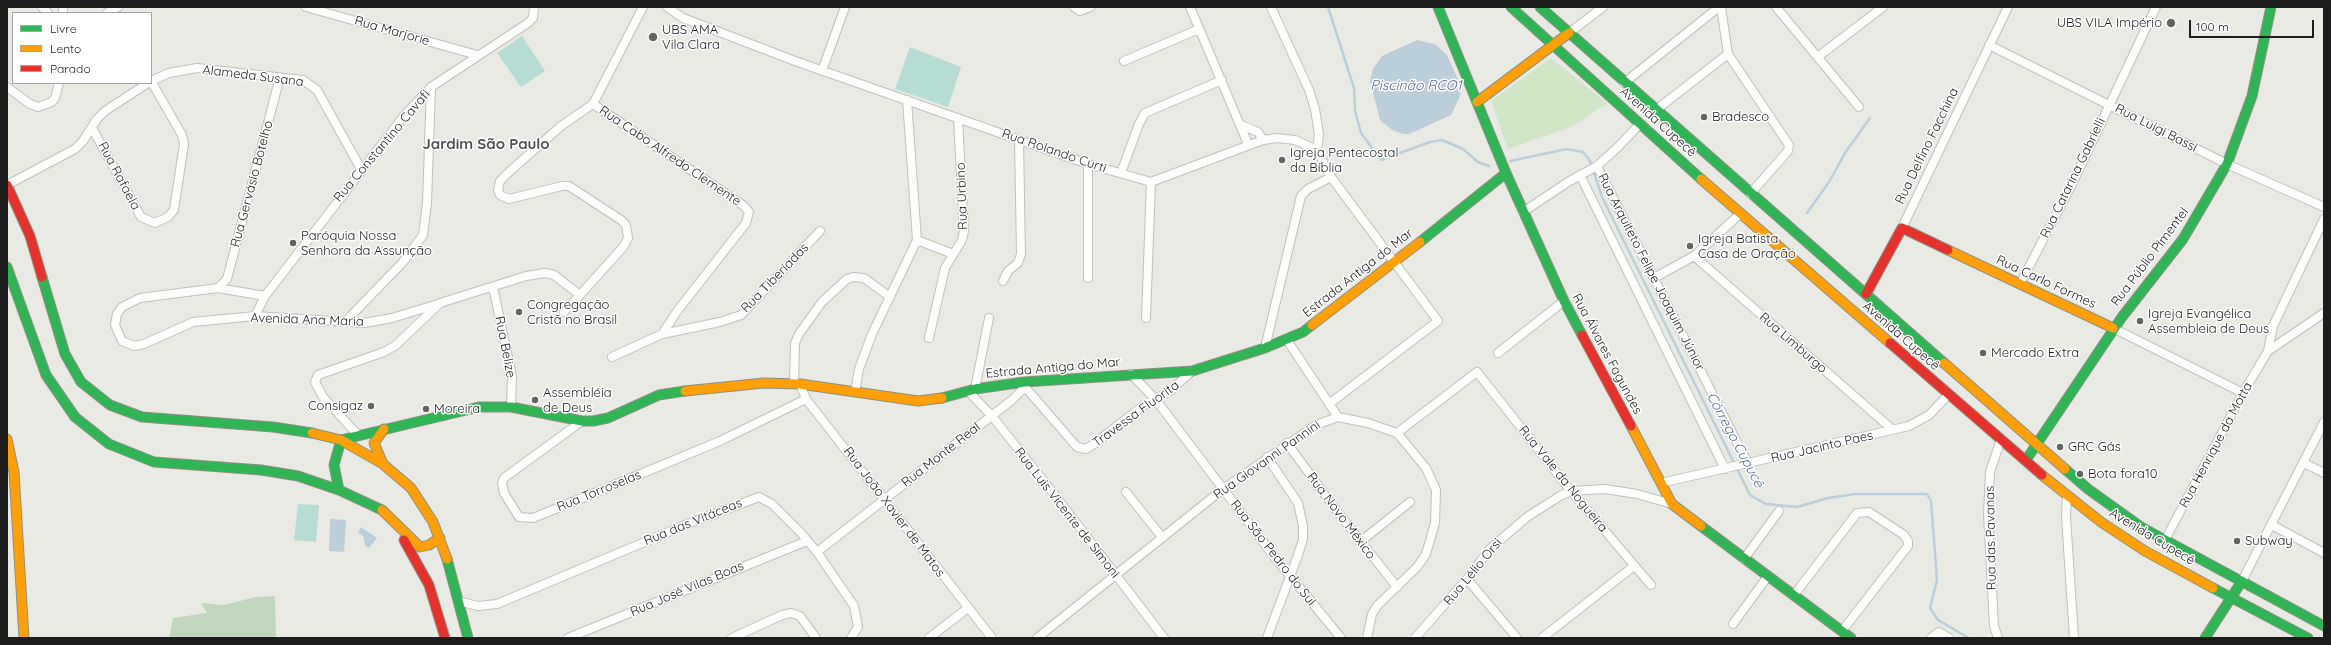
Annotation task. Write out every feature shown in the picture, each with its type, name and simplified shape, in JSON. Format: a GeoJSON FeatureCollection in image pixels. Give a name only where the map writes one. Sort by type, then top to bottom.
{"type":"FeatureCollection","features":[{"type":"Feature","properties":{"kind":"main road","name":"Rua Álvares Fagundes"},"geometry":{"type":"LineString","coordinates":[[1438,7],[1506,172],[1564,301],[1672,504],[1851,638]]}},
{"type":"Feature","properties":{"kind":"main road","name":"Avenida Cupecê"},"geometry":{"type":"LineString","coordinates":[[1511,7],[1552,46],[1740,214],[2067,496],[2134,544],[2308,638]]}},
{"type":"Feature","properties":{"kind":"main road","name":"Avenida Cupecê"},"geometry":{"type":"LineString","coordinates":[[1540,7],[1624,83],[2088,490],[2141,527],[2324,626]]}},
{"type":"Feature","properties":{"kind":"main road","name":"Rua Públio Pimentel"},"geometry":{"type":"LineString","coordinates":[[2026,460],[2114,328],[2183,239],[2227,164],[2252,96],[2271,7]]}},
{"type":"Feature","properties":{"kind":"main road"},"geometry":{"type":"LineString","coordinates":[[1477,102],[1569,33]]}},
{"type":"Feature","properties":{"kind":"main road","name":"Estrada Antiga do Mar"},"geometry":{"type":"LineString","coordinates":[[340,440],[466,409],[491,406],[511,407],[582,421],[608,418],[660,395],[673,392],[764,383],[797,383],[918,401],[934,400],[972,390],[1025,384],[1131,374],[1192,371],[1287,340],[1314,325],[1396,262],[1506,172]]}},
{"type":"Feature","properties":{"kind":"main road"},"geometry":{"type":"LineString","coordinates":[[7,185],[30,236],[65,354],[81,382],[96,395],[125,412],[142,417],[290,428],[340,440],[383,464],[406,484],[423,504],[440,538],[468,638]]}},
{"type":"Feature","properties":{"kind":"main road","name":"Rua Carlo Formes"},"geometry":{"type":"LineString","coordinates":[[1902,228],[2114,328]]}},
{"type":"Feature","properties":{"kind":"main road","name":"Rua Delfino Facchina"},"geometry":{"type":"LineString","coordinates":[[1866,294],[1902,228]]}},
{"type":"Feature","properties":{"kind":"main road"},"geometry":{"type":"LineString","coordinates":[[7,267],[46,375],[59,396],[75,417],[109,444],[154,462],[279,472],[311,480],[376,506],[388,515],[420,547],[429,545],[440,538]]}},
{"type":"Feature","properties":{"kind":"main road"},"geometry":{"type":"LineString","coordinates":[[383,464],[374,443],[384,429]]}},
{"type":"Feature","properties":{"kind":"main road"},"geometry":{"type":"LineString","coordinates":[[7,438],[14,472],[24,638]]}},
{"type":"Feature","properties":{"kind":"main road"},"geometry":{"type":"LineString","coordinates":[[339,490],[336,484],[334,465],[340,440]]}},
{"type":"Feature","properties":{"kind":"main road"},"geometry":{"type":"LineString","coordinates":[[364,502],[398,532],[411,550],[429,585],[445,638]]}},
{"type":"Feature","properties":{"kind":"main road"},"geometry":{"type":"LineString","coordinates":[[2205,638],[2242,581]]}},
{"type":"Feature","properties":{"kind":"street"},"geometry":{"type":"LineString","coordinates":[[109,12],[118,7]]}},
{"type":"Feature","properties":{"kind":"street","name":"Rua Marjorie"},"geometry":{"type":"LineString","coordinates":[[306,7],[477,55]]}},
{"type":"Feature","properties":{"kind":"street","name":"Rua Constantino Cavafi"},"geometry":{"type":"LineString","coordinates":[[255,316],[265,296],[361,169],[431,87],[477,55],[528,23],[533,18],[534,7]]}},
{"type":"Feature","properties":{"kind":"street"},"geometry":{"type":"LineString","coordinates":[[593,104],[643,7]]}},
{"type":"Feature","properties":{"kind":"street","name":"Rua Rolando Curti"},"geometry":{"type":"LineString","coordinates":[[667,7],[683,18],[822,71],[1088,164],[1151,182]]}},
{"type":"Feature","properties":{"kind":"street"},"geometry":{"type":"LineString","coordinates":[[822,71],[845,7]]}},
{"type":"Feature","properties":{"kind":"street"},"geometry":{"type":"LineString","coordinates":[[1074,7],[1080,11],[1090,7]]}},
{"type":"Feature","properties":{"kind":"street"},"geometry":{"type":"LineString","coordinates":[[1190,7],[1248,144]]}},
{"type":"Feature","properties":{"kind":"street"},"geometry":{"type":"LineString","coordinates":[[1271,7],[1313,103],[1318,123],[1317,150],[1331,177],[1396,262],[1438,321],[1329,404]]}},
{"type":"Feature","properties":{"kind":"street"},"geometry":{"type":"LineString","coordinates":[[1569,33],[1603,7]]}},
{"type":"Feature","properties":{"kind":"street"},"geometry":{"type":"LineString","coordinates":[[1624,83],[1720,7],[1728,54],[1788,145],[1788,151],[1750,194]]}},
{"type":"Feature","properties":{"kind":"street"},"geometry":{"type":"LineString","coordinates":[[1778,7],[1860,107]]}},
{"type":"Feature","properties":{"kind":"street"},"geometry":{"type":"LineString","coordinates":[[1819,56],[1883,7]]}},
{"type":"Feature","properties":{"kind":"street","name":"Rua Delfino Facchina"},"geometry":{"type":"LineString","coordinates":[[1902,228],[2008,7]]}},
{"type":"Feature","properties":{"kind":"street","name":"Rua Catarina Gabrielli"},"geometry":{"type":"LineString","coordinates":[[2020,284],[2065,197],[2156,7]]}},
{"type":"Feature","properties":{"kind":"street"},"geometry":{"type":"LineString","coordinates":[[1124,61],[1199,28]]}},
{"type":"Feature","properties":{"kind":"street","name":"Rua Luigi Bassi"},"geometry":{"type":"LineString","coordinates":[[1989,46],[2227,164],[2324,207]]}},
{"type":"Feature","properties":{"kind":"street"},"geometry":{"type":"LineString","coordinates":[[1656,110],[1728,54]]}},
{"type":"Feature","properties":{"kind":"street","name":"Alameda Susana"},"geometry":{"type":"LineString","coordinates":[[152,81],[169,73],[197,68],[303,80],[317,90],[361,169]]}},
{"type":"Feature","properties":{"kind":"street","name":"Rua Gervásio Botelho"},"geometry":{"type":"LineString","coordinates":[[218,288],[227,278],[280,77]]}},
{"type":"Feature","properties":{"kind":"street"},"geometry":{"type":"LineString","coordinates":[[1121,173],[1139,124],[1146,113],[1222,80]]}},
{"type":"Feature","properties":{"kind":"street","name":"Rua Rafaela"},"geometry":{"type":"LineString","coordinates":[[92,128],[141,216],[155,223],[168,217],[174,210],[184,144],[182,135],[152,83]]}},
{"type":"Feature","properties":{"kind":"street"},"geometry":{"type":"LineString","coordinates":[[7,87],[30,104],[38,107],[52,102],[55,98],[59,84]]}},
{"type":"Feature","properties":{"kind":"street"},"geometry":{"type":"LineString","coordinates":[[7,185],[75,149],[105,112],[147,84]]}},
{"type":"Feature","properties":{"kind":"street"},"geometry":{"type":"LineString","coordinates":[[346,321],[403,262],[422,235],[427,203],[431,87]]}},
{"type":"Feature","properties":{"kind":"street"},"geometry":{"type":"LineString","coordinates":[[855,392],[858,369],[917,239],[906,100]]}},
{"type":"Feature","properties":{"kind":"street","name":"Rua Cabo Alfredo Clemente"},"geometry":{"type":"LineString","coordinates":[[580,295],[624,246],[628,238],[626,225],[569,186],[562,186],[514,199],[504,198],[500,195],[498,187],[509,172],[561,126],[593,104],[744,206],[749,212],[746,223],[678,310],[662,334]]}},
{"type":"Feature","properties":{"kind":"street","name":"Rua Urbino"},"geometry":{"type":"LineString","coordinates":[[929,338],[945,268],[962,240],[964,218],[958,118]]}},
{"type":"Feature","properties":{"kind":"street"},"geometry":{"type":"LineString","coordinates":[[1524,212],[1581,174],[1596,167],[1640,124]]}},
{"type":"Feature","properties":{"kind":"street"},"geometry":{"type":"LineString","coordinates":[[1241,125],[1258,132],[1263,140]]}},
{"type":"Feature","properties":{"kind":"street"},"geometry":{"type":"LineString","coordinates":[[1146,318],[1151,182],[1248,144],[1263,140],[1277,138],[1295,140],[1317,150]]}},
{"type":"Feature","properties":{"kind":"street"},"geometry":{"type":"LineString","coordinates":[[1003,282],[1020,258],[1019,140]]}},
{"type":"Feature","properties":{"kind":"street"},"geometry":{"type":"LineString","coordinates":[[1088,164],[1088,278]]}},
{"type":"Feature","properties":{"kind":"street","name":"Rua Arquiteto Felipe Joaquim Júnior"},"geometry":{"type":"LineString","coordinates":[[1596,167],[1654,278],[1747,464]]}},
{"type":"Feature","properties":{"kind":"street","name":"Rua Arquiteto Felipe Joaquim Júnior"},"geometry":{"type":"LineString","coordinates":[[1581,174],[1726,469]]}},
{"type":"Feature","properties":{"kind":"street"},"geometry":{"type":"LineString","coordinates":[[1265,348],[1301,196],[1308,189],[1331,177]]}},
{"type":"Feature","properties":{"kind":"street"},"geometry":{"type":"LineString","coordinates":[[1654,278],[1694,256],[1740,214]]}},
{"type":"Feature","properties":{"kind":"street"},"geometry":{"type":"LineString","coordinates":[[2268,351],[2273,326],[2324,219]]}},
{"type":"Feature","properties":{"kind":"street","name":"Rua Tiberíadas"},"geometry":{"type":"LineString","coordinates":[[612,357],[662,334],[699,327],[741,315],[820,231]]}},
{"type":"Feature","properties":{"kind":"street"},"geometry":{"type":"LineString","coordinates":[[917,239],[955,252]]}},
{"type":"Feature","properties":{"kind":"street","name":"Rua Limburgo"},"geometry":{"type":"LineString","coordinates":[[1694,256],[1893,430]]}},
{"type":"Feature","properties":{"kind":"street","name":"Avenida Ana Maria"},"geometry":{"type":"LineString","coordinates":[[265,296],[218,288],[163,293],[130,301],[122,307],[117,314],[115,325],[122,341],[134,346],[144,344],[193,322],[255,316],[376,322],[526,276],[545,273],[554,275],[580,295]]}},
{"type":"Feature","properties":{"kind":"street"},"geometry":{"type":"LineString","coordinates":[[797,383],[795,343],[799,334],[822,302],[847,279],[853,276],[864,278],[890,297]]}},
{"type":"Feature","properties":{"kind":"street","name":"Rua Belize"},"geometry":{"type":"LineString","coordinates":[[494,287],[505,348],[512,376],[511,407]]}},
{"type":"Feature","properties":{"kind":"street"},"geometry":{"type":"LineString","coordinates":[[564,312],[580,295]]}},
{"type":"Feature","properties":{"kind":"street"},"geometry":{"type":"LineString","coordinates":[[1498,353],[1564,301]]}},
{"type":"Feature","properties":{"kind":"street"},"geometry":{"type":"LineString","coordinates":[[358,435],[323,396],[316,385],[316,379],[322,373],[370,358],[396,345],[440,303]]}},
{"type":"Feature","properties":{"kind":"street"},"geometry":{"type":"LineString","coordinates":[[2268,351],[2324,313]]}},
{"type":"Feature","properties":{"kind":"street"},"geometry":{"type":"LineString","coordinates":[[972,390],[989,318]]}},
{"type":"Feature","properties":{"kind":"street","name":"Rua Carlo Formes"},"geometry":{"type":"LineString","coordinates":[[2114,328],[2243,393]]}},
{"type":"Feature","properties":{"kind":"street"},"geometry":{"type":"LineString","coordinates":[[1287,340],[1338,416]]}},
{"type":"Feature","properties":{"kind":"street","name":"Rua Henrique da Motta"},"geometry":{"type":"LineString","coordinates":[[2164,540],[2243,393],[2268,351]]}},
{"type":"Feature","properties":{"kind":"street","name":"Travessa Fluorita"},"geometry":{"type":"LineString","coordinates":[[1025,384],[1077,447],[1086,449],[1143,406],[1170,391],[1192,371]]}},
{"type":"Feature","properties":{"kind":"street","name":"Rua Vale da Nogueira"},"geometry":{"type":"LineString","coordinates":[[1397,433],[1477,372],[1571,491],[1651,585]]}},
{"type":"Feature","properties":{"kind":"street","name":"Rua São Pedro do Sul"},"geometry":{"type":"LineString","coordinates":[[1131,374],[1156,400],[1223,489],[1341,638]]}},
{"type":"Feature","properties":{"kind":"street","name":"Rua João Xavier de Matos"},"geometry":{"type":"LineString","coordinates":[[797,383],[806,399],[992,638]]}},
{"type":"Feature","properties":{"kind":"street","name":"Rua Monte Real"},"geometry":{"type":"LineString","coordinates":[[817,552],[1012,400],[1025,384]]}},
{"type":"Feature","properties":{"kind":"street","name":"Rua Luis Vicente de Simoni"},"geometry":{"type":"LineString","coordinates":[[972,390],[1164,638]]}},
{"type":"Feature","properties":{"kind":"street","name":"Rua Jacinto Paes"},"geometry":{"type":"LineString","coordinates":[[1660,483],[1909,426],[1929,415],[1948,394]]}},
{"type":"Feature","properties":{"kind":"street","name":"Rua Torroselas"},"geometry":{"type":"LineString","coordinates":[[582,421],[504,478],[502,483],[504,492],[519,517],[533,518],[602,490],[720,440],[806,399]]}},
{"type":"Feature","properties":{"kind":"street","name":"Rua Giovanni Pannini"},"geometry":{"type":"LineString","coordinates":[[1037,638],[1223,489],[1316,424],[1338,416],[1368,422],[1397,433]]}},
{"type":"Feature","properties":{"kind":"street"},"geometry":{"type":"LineString","coordinates":[[2242,581],[2324,422]]}},
{"type":"Feature","properties":{"kind":"street"},"geometry":{"type":"LineString","coordinates":[[1367,638],[1372,614],[1377,606],[1418,566],[1426,554],[1435,523],[1436,490],[1432,478],[1397,433]]}},
{"type":"Feature","properties":{"kind":"street","name":"Rua das Pavanas"},"geometry":{"type":"LineString","coordinates":[[1998,638],[1994,626],[1988,514],[1990,472],[2001,439]]}},
{"type":"Feature","properties":{"kind":"street","name":"Rua Novo México"},"geometry":{"type":"LineString","coordinates":[[1287,443],[1360,542],[1397,587]]}},
{"type":"Feature","properties":{"kind":"street"},"geometry":{"type":"LineString","coordinates":[[1266,638],[1303,539],[1302,514],[1298,503],[1267,457]]}},
{"type":"Feature","properties":{"kind":"street"},"geometry":{"type":"LineString","coordinates":[[2304,463],[2324,473]]}},
{"type":"Feature","properties":{"kind":"street","name":"Rua Lélio Orsi"},"geometry":{"type":"LineString","coordinates":[[1415,638],[1467,579],[1490,549],[1508,532],[1545,504],[1571,491],[1605,489],[1643,496],[1672,504]]}},
{"type":"Feature","properties":{"kind":"street"},"geometry":{"type":"LineString","coordinates":[[1126,492],[1162,537]]}},
{"type":"Feature","properties":{"kind":"street"},"geometry":{"type":"LineString","coordinates":[[2067,496],[2066,517],[2074,638]]}},
{"type":"Feature","properties":{"kind":"street","name":"Rua das Vitáceas"},"geometry":{"type":"LineString","coordinates":[[458,601],[478,606],[498,604],[756,497],[762,497],[772,504],[817,552],[856,610],[858,627],[851,638]]}},
{"type":"Feature","properties":{"kind":"street"},"geometry":{"type":"LineString","coordinates":[[1360,542],[1410,502]]}},
{"type":"Feature","properties":{"kind":"street"},"geometry":{"type":"LineString","coordinates":[[1744,558],[1779,512]]}},
{"type":"Feature","properties":{"kind":"street"},"geometry":{"type":"LineString","coordinates":[[1794,595],[1857,513],[1869,512],[1904,535],[1908,541],[1908,546],[1842,631]]}},
{"type":"Feature","properties":{"kind":"street"},"geometry":{"type":"LineString","coordinates":[[2272,525],[2324,553]]}},
{"type":"Feature","properties":{"kind":"street","name":"Rua José Vilas Boas"},"geometry":{"type":"LineString","coordinates":[[568,638],[807,541]]}},
{"type":"Feature","properties":{"kind":"street"},"geometry":{"type":"LineString","coordinates":[[1542,638],[1634,566]]}},
{"type":"Feature","properties":{"kind":"street"},"geometry":{"type":"LineString","coordinates":[[1733,624],[1768,576]]}},
{"type":"Feature","properties":{"kind":"street"},"geometry":{"type":"LineString","coordinates":[[1467,579],[1517,638]]}},
{"type":"Feature","properties":{"kind":"street"},"geometry":{"type":"LineString","coordinates":[[929,638],[968,608]]}},
{"type":"Feature","properties":{"kind":"street"},"geometry":{"type":"LineString","coordinates":[[732,638],[782,615],[796,613],[813,637]]}},
{"type":"Feature","properties":{"kind":"street"},"geometry":{"type":"LineString","coordinates":[[1932,637],[1940,632],[1949,638]]}},
{"type":"Feature","properties":{"kind":"green space"},"geometry":{"type":"Polygon","coordinates":[[[1551,58],[1607,103],[1571,127],[1508,149],[1491,101],[1551,58]]]}},
{"type":"Feature","properties":{"kind":"green space"},"geometry":{"type":"Polygon","coordinates":[[[275,596],[276,638],[169,638],[173,618],[207,613],[201,603],[223,605],[256,597],[275,596]]]}},
{"type":"Feature","properties":{"kind":"shaded area"},"geometry":{"type":"Polygon","coordinates":[[[522,36],[545,71],[521,87],[497,53],[522,36]]]}},
{"type":"Feature","properties":{"kind":"shaded area"},"geometry":{"type":"Polygon","coordinates":[[[910,47],[961,67],[948,107],[895,89],[910,47]]]}},
{"type":"Feature","properties":{"kind":"shaded area"},"geometry":{"type":"Polygon","coordinates":[[[298,504],[319,505],[316,542],[294,540],[298,504]]]}},
{"type":"Feature","properties":{"kind":"water","name":"Piscinão RCO1"},"geometry":{"type":"Polygon","coordinates":[[[1417,40],[1435,44],[1447,55],[1460,84],[1460,96],[1451,115],[1409,134],[1403,134],[1392,130],[1380,120],[1370,81],[1373,69],[1382,56],[1417,40]]]}},
{"type":"Feature","properties":{"kind":"water"},"geometry":{"type":"Polygon","coordinates":[[[330,519],[346,520],[344,552],[329,551],[330,519]]]}},
{"type":"Feature","properties":{"kind":"water"},"geometry":{"type":"Polygon","coordinates":[[[361,527],[377,538],[369,548],[365,545],[363,536],[358,532],[361,527]]]}},
{"type":"Feature","properties":{"kind":"waterway"},"geometry":{"type":"LineString","coordinates":[[1328,7],[1354,88],[1355,111],[1361,133],[1381,160],[1430,142],[1442,140],[1463,149],[1478,162],[1489,166]]}},
{"type":"Feature","properties":{"kind":"waterway"},"geometry":{"type":"LineString","coordinates":[[1807,213],[1829,182],[1845,153],[1870,118]]}},
{"type":"Feature","properties":{"kind":"waterway","name":"Córrego Cupucê"},"geometry":{"type":"LineString","coordinates":[[1510,161],[1567,149],[1583,152],[1590,161],[1602,197],[1750,495],[1766,504],[1797,507],[1828,498],[1855,494],[1927,494],[1931,501],[1937,580],[1930,608],[1938,620],[1969,638]]}},
{"type":"Feature","properties":{"kind":"traffic: fast"},"geometry":{"type":"LineString","coordinates":[[1438,7],[1506,173],[1564,301],[1582,335]]}},
{"type":"Feature","properties":{"kind":"traffic: fast"},"geometry":{"type":"LineString","coordinates":[[1511,7],[1701,179]]}},
{"type":"Feature","properties":{"kind":"traffic: fast"},"geometry":{"type":"LineString","coordinates":[[1540,7],[1944,363]]}},
{"type":"Feature","properties":{"kind":"traffic: fast"},"geometry":{"type":"LineString","coordinates":[[2026,460],[2122,317],[2183,239],[2227,164],[2252,96],[2271,7]]}},
{"type":"Feature","properties":{"kind":"traffic: fast"},"geometry":{"type":"LineString","coordinates":[[1420,242],[1506,173]]}},
{"type":"Feature","properties":{"kind":"traffic: fast"},"geometry":{"type":"LineString","coordinates":[[7,267],[46,375],[75,417],[109,444],[154,462],[261,470],[298,476],[339,490],[382,510]]}},
{"type":"Feature","properties":{"kind":"traffic: fast"},"geometry":{"type":"LineString","coordinates":[[42,277],[65,354],[81,382],[110,405],[142,417],[273,427],[312,433]]}},
{"type":"Feature","properties":{"kind":"traffic: fast"},"geometry":{"type":"LineString","coordinates":[[942,398],[975,389],[1024,382],[1192,371],[1265,348],[1303,332],[1312,325]]}},
{"type":"Feature","properties":{"kind":"traffic: fast"},"geometry":{"type":"LineString","coordinates":[[341,440],[479,407],[511,407],[582,421],[593,421],[608,418],[659,395],[685,391]]}},
{"type":"Feature","properties":{"kind":"traffic: fast"},"geometry":{"type":"LineString","coordinates":[[339,490],[334,465],[341,440]]}},
{"type":"Feature","properties":{"kind":"traffic: fast"},"geometry":{"type":"LineString","coordinates":[[2065,469],[2088,489],[2141,527],[2324,626]]}},
{"type":"Feature","properties":{"kind":"traffic: fast"},"geometry":{"type":"LineString","coordinates":[[1701,526],[1851,638]]}},
{"type":"Feature","properties":{"kind":"traffic: fast"},"geometry":{"type":"LineString","coordinates":[[447,559],[468,638]]}},
{"type":"Feature","properties":{"kind":"traffic: fast"},"geometry":{"type":"LineString","coordinates":[[2205,638],[2242,581]]}},
{"type":"Feature","properties":{"kind":"traffic: fast"},"geometry":{"type":"LineString","coordinates":[[2213,588],[2308,638]]}},
{"type":"Feature","properties":{"kind":"traffic: slow"},"geometry":{"type":"LineString","coordinates":[[1477,102],[1569,33]]}},
{"type":"Feature","properties":{"kind":"traffic: slow"},"geometry":{"type":"LineString","coordinates":[[1701,179],[1890,343]]}},
{"type":"Feature","properties":{"kind":"traffic: slow"},"geometry":{"type":"LineString","coordinates":[[1312,325],[1420,242]]}},
{"type":"Feature","properties":{"kind":"traffic: slow"},"geometry":{"type":"LineString","coordinates":[[1948,250],[2113,328]]}},
{"type":"Feature","properties":{"kind":"traffic: slow"},"geometry":{"type":"LineString","coordinates":[[1944,363],[2065,469]]}},
{"type":"Feature","properties":{"kind":"traffic: slow"},"geometry":{"type":"LineString","coordinates":[[685,391],[764,383],[800,384],[918,401],[942,398]]}},
{"type":"Feature","properties":{"kind":"traffic: slow"},"geometry":{"type":"LineString","coordinates":[[1631,426],[1672,504],[1701,526]]}},
{"type":"Feature","properties":{"kind":"traffic: slow"},"geometry":{"type":"LineString","coordinates":[[383,464],[374,443],[384,429]]}},
{"type":"Feature","properties":{"kind":"traffic: slow"},"geometry":{"type":"LineString","coordinates":[[312,433],[341,440],[383,464],[411,488],[433,522],[447,559]]}},
{"type":"Feature","properties":{"kind":"traffic: slow"},"geometry":{"type":"LineString","coordinates":[[7,439],[14,472],[24,638]]}},
{"type":"Feature","properties":{"kind":"traffic: slow"},"geometry":{"type":"LineString","coordinates":[[2042,475],[2101,522],[2145,551],[2213,588]]}},
{"type":"Feature","properties":{"kind":"traffic: slow"},"geometry":{"type":"LineString","coordinates":[[382,510],[420,547],[429,545],[440,538]]}},
{"type":"Feature","properties":{"kind":"traffic: jam"},"geometry":{"type":"LineString","coordinates":[[7,185],[30,236],[42,277]]}},
{"type":"Feature","properties":{"kind":"traffic: jam"},"geometry":{"type":"LineString","coordinates":[[1866,294],[1902,228],[1948,250]]}},
{"type":"Feature","properties":{"kind":"traffic: jam"},"geometry":{"type":"LineString","coordinates":[[1582,335],[1631,426]]}},
{"type":"Feature","properties":{"kind":"traffic: jam"},"geometry":{"type":"LineString","coordinates":[[1890,343],[2042,475]]}},
{"type":"Feature","properties":{"kind":"traffic: jam"},"geometry":{"type":"LineString","coordinates":[[404,540],[429,585],[445,638]]}},
{"type":"Feature","properties":{"kind":"place","name":"UBS VILA Império"},"geometry":{"type":"Point","coordinates":[2171,23]}},
{"type":"Feature","properties":{"kind":"place","name":"UBS AMA Vila Clara"},"geometry":{"type":"Point","coordinates":[653,37]}},
{"type":"Feature","properties":{"kind":"place","name":"Bradesco"},"geometry":{"type":"Point","coordinates":[1704,117]}},
{"type":"Feature","properties":{"kind":"place","name":"Igreja Pentecostal da Bíblia"},"geometry":{"type":"Point","coordinates":[1282,160]}},
{"type":"Feature","properties":{"kind":"place","name":"Paróquia Nossa Senhora da Assunção"},"geometry":{"type":"Point","coordinates":[293,243]}},
{"type":"Feature","properties":{"kind":"place","name":"Igreja Batista Casa de Oração"},"geometry":{"type":"Point","coordinates":[1690,246]}},
{"type":"Feature","properties":{"kind":"place","name":"Congregação Cristã no Brasil"},"geometry":{"type":"Point","coordinates":[519,312]}},
{"type":"Feature","properties":{"kind":"place","name":"Igreja Evangélica Assembleia de Deus"},"geometry":{"type":"Point","coordinates":[2140,321]}},
{"type":"Feature","properties":{"kind":"place","name":"Mercado Extra"},"geometry":{"type":"Point","coordinates":[1983,353]}},
{"type":"Feature","properties":{"kind":"place","name":"Assembléia de Deus"},"geometry":{"type":"Point","coordinates":[535,400]}},
{"type":"Feature","properties":{"kind":"place","name":"Consigaz"},"geometry":{"type":"Point","coordinates":[371,406]}},
{"type":"Feature","properties":{"kind":"place","name":"Moreira"},"geometry":{"type":"Point","coordinates":[426,409]}},
{"type":"Feature","properties":{"kind":"place","name":"GRC Gás"},"geometry":{"type":"Point","coordinates":[2060,447]}},
{"type":"Feature","properties":{"kind":"place","name":"Bota fora10"},"geometry":{"type":"Point","coordinates":[2080,474]}},
{"type":"Feature","properties":{"kind":"place","name":"Subway"},"geometry":{"type":"Point","coordinates":[2237,541]}},
{"type":"Feature","properties":{"kind":"district","name":"Jardim São Paulo"},"geometry":{"type":"Point","coordinates":[486,144]}}]}
